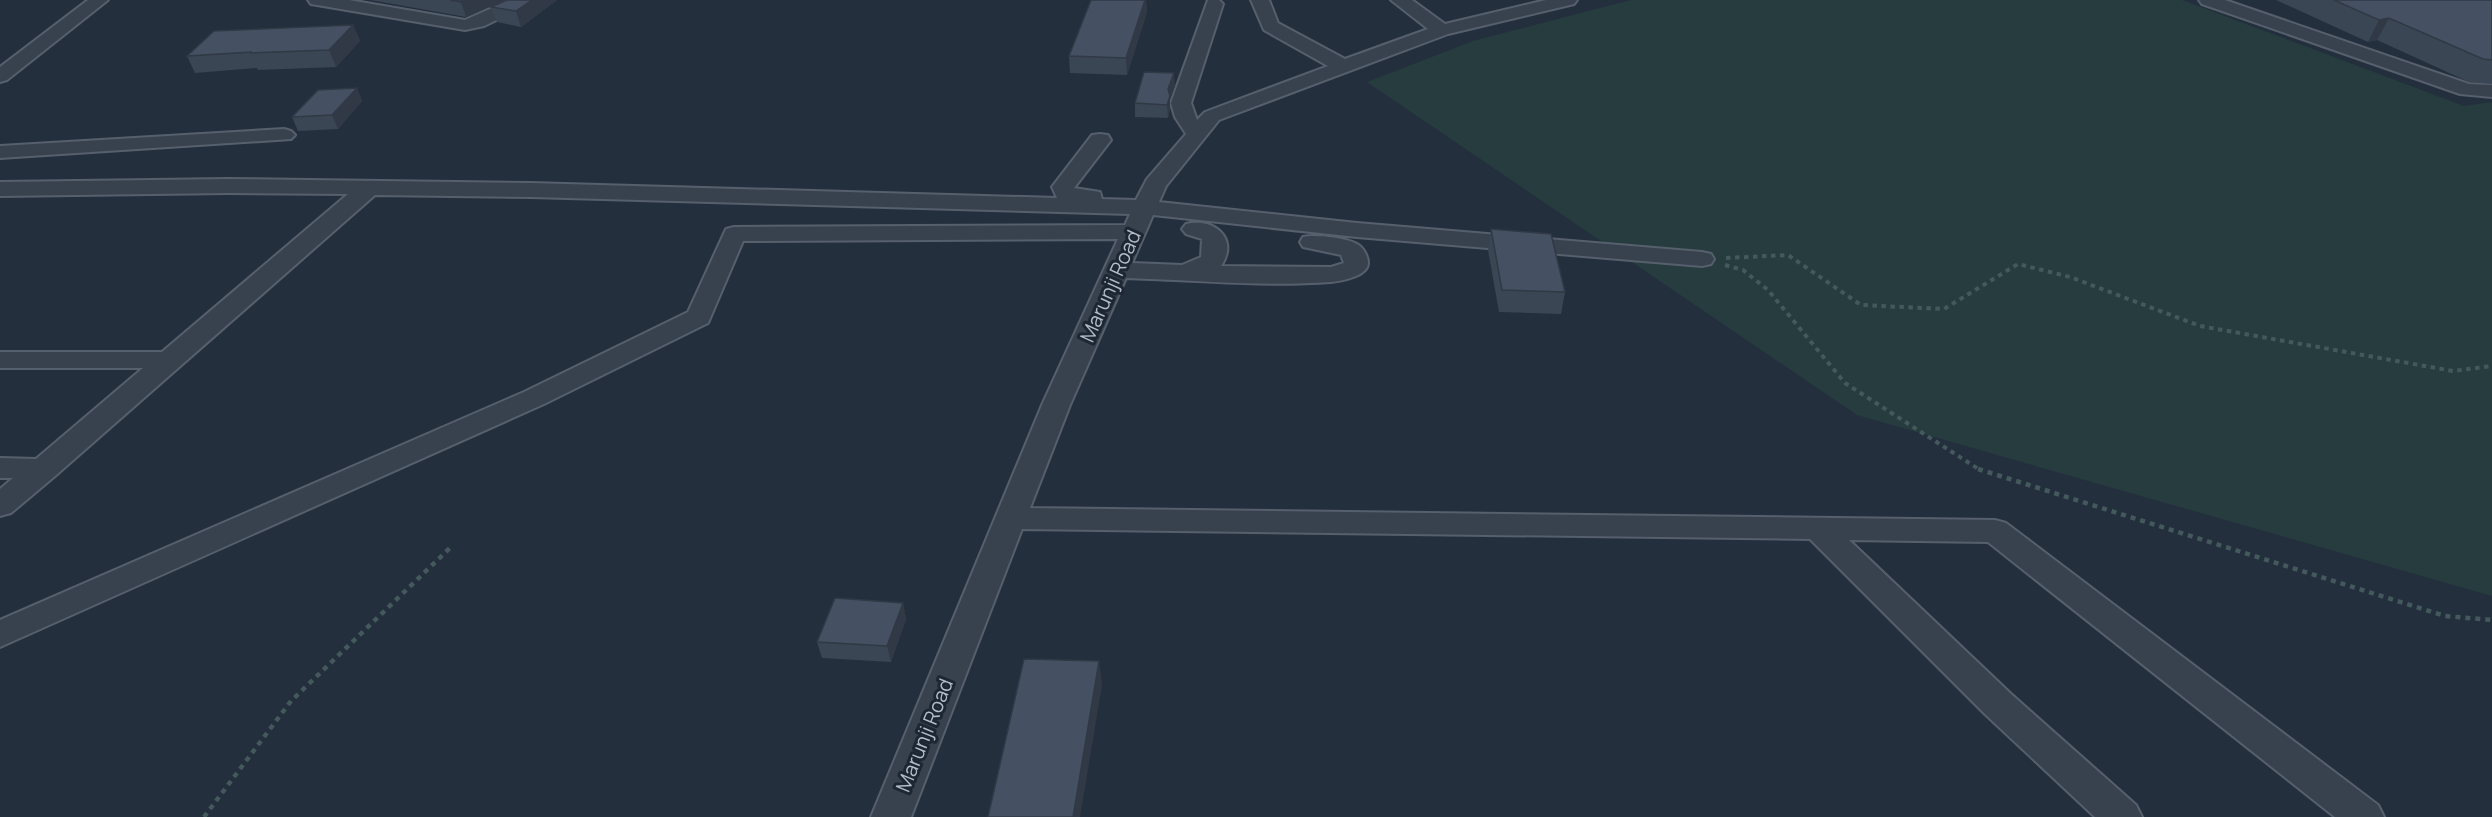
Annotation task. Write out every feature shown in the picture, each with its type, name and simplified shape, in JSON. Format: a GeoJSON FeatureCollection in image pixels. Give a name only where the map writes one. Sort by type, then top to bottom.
{"type":"FeatureCollection","features":[{"type":"Feature","properties":{"kind":"street"},"geometry":{"type":"LineString","coordinates":[[0,76],[99,0]]}},
{"type":"Feature","properties":{"kind":"street"},"geometry":{"type":"LineString","coordinates":[[329,1],[465,25],[478,22],[524,0]]}},
{"type":"Feature","properties":{"kind":"street"},"geometry":{"type":"LineString","coordinates":[[1260,0],[1270,26],[1344,66]]}},
{"type":"Feature","properties":{"kind":"street"},"geometry":{"type":"LineString","coordinates":[[1400,0],[1442,30]]}},
{"type":"Feature","properties":{"kind":"street","name":"Marunji Road"},"geometry":{"type":"LineString","coordinates":[[891,817],[1056,405],[1155,184],[1212,116],[1442,30],[1568,0]]}},
{"type":"Feature","properties":{"kind":"street"},"geometry":{"type":"LineString","coordinates":[[2208,0],[2467,90],[2492,91]]}},
{"type":"Feature","properties":{"kind":"street"},"geometry":{"type":"LineString","coordinates":[[1197,135],[1185,117],[1181,104],[1215,3]]}},
{"type":"Feature","properties":{"kind":"street"},"geometry":{"type":"LineString","coordinates":[[0,152],[284,135]]}},
{"type":"Feature","properties":{"kind":"street"},"geometry":{"type":"LineString","coordinates":[[1100,140],[1063,187],[1065,194],[1213,235],[1215,249],[1212,261],[1183,273]]}},
{"type":"Feature","properties":{"kind":"street"},"geometry":{"type":"LineString","coordinates":[[0,189],[229,186],[369,188],[1141,216],[1702,259]]}},
{"type":"Feature","properties":{"kind":"street"},"geometry":{"type":"LineString","coordinates":[[0,506],[369,188]]}},
{"type":"Feature","properties":{"kind":"street"},"geometry":{"type":"LineString","coordinates":[[0,634],[523,403],[699,317],[734,234],[1141,216]]}},
{"type":"Feature","properties":{"kind":"street"},"geometry":{"type":"LineString","coordinates":[[1117,270],[1333,274],[1356,267],[1356,257],[1349,249],[1331,244],[1194,229]]}},
{"type":"Feature","properties":{"kind":"street"},"geometry":{"type":"LineString","coordinates":[[0,360],[169,360]]}},
{"type":"Feature","properties":{"kind":"street"},"geometry":{"type":"LineString","coordinates":[[0,468],[44,469]]}},
{"type":"Feature","properties":{"kind":"street"},"geometry":{"type":"LineString","coordinates":[[1011,518],[1995,531],[2364,817]]}},
{"type":"Feature","properties":{"kind":"street"},"geometry":{"type":"LineString","coordinates":[[1816,527],[1998,704],[2122,817]]}},
{"type":"Feature","properties":{"kind":"path"},"geometry":{"type":"LineString","coordinates":[[1702,259],[1788,255],[1860,305],[1944,309],[2018,264],[2070,277],[2200,326],[2453,370],[2492,366]]}},
{"type":"Feature","properties":{"kind":"path"},"geometry":{"type":"LineString","coordinates":[[1702,259],[1743,270],[1768,290],[1845,382],[1980,470],[2445,616],[2492,620]]}},
{"type":"Feature","properties":{"kind":"path"},"geometry":{"type":"LineString","coordinates":[[204,817],[291,701],[453,545]]}},
{"type":"Feature","properties":{"kind":"green space"},"geometry":{"type":"Polygon","coordinates":[[[1631,0],[2182,0],[2464,106],[2492,102],[2492,596],[1857,415],[1367,82],[1473,41],[1631,0]]]}},
{"type":"Feature","properties":{"kind":"building"},"geometry":{"type":"Polygon","coordinates":[[[507,0],[532,0],[516,11],[491,7],[507,0]]]}},
{"type":"Feature","properties":{"kind":"building"},"geometry":{"type":"Polygon","coordinates":[[[1091,0],[1145,0],[1126,58],[1069,56],[1091,0]]]}},
{"type":"Feature","properties":{"kind":"building"},"geometry":{"type":"Polygon","coordinates":[[[2334,0],[2492,0],[2492,60],[2483,59],[2389,18],[2379,20],[2334,0]]]}},
{"type":"Feature","properties":{"kind":"building"},"geometry":{"type":"Polygon","coordinates":[[[353,25],[329,50],[187,56],[214,31],[353,25]]]}},
{"type":"Feature","properties":{"kind":"building"},"geometry":{"type":"Polygon","coordinates":[[[1144,72],[1174,73],[1168,89],[1170,96],[1167,105],[1135,103],[1144,72]]]}},
{"type":"Feature","properties":{"kind":"building"},"geometry":{"type":"Polygon","coordinates":[[[357,88],[332,115],[292,117],[318,90],[357,88]]]}},
{"type":"Feature","properties":{"kind":"building"},"geometry":{"type":"Polygon","coordinates":[[[1491,229],[1551,234],[1565,292],[1502,290],[1491,229]]]}},
{"type":"Feature","properties":{"kind":"building"},"geometry":{"type":"Polygon","coordinates":[[[835,598],[903,603],[887,646],[817,642],[835,598]]]}},
{"type":"Feature","properties":{"kind":"building"},"geometry":{"type":"Polygon","coordinates":[[[1024,659],[1099,661],[1073,817],[988,817],[1024,659]]]}}]}
